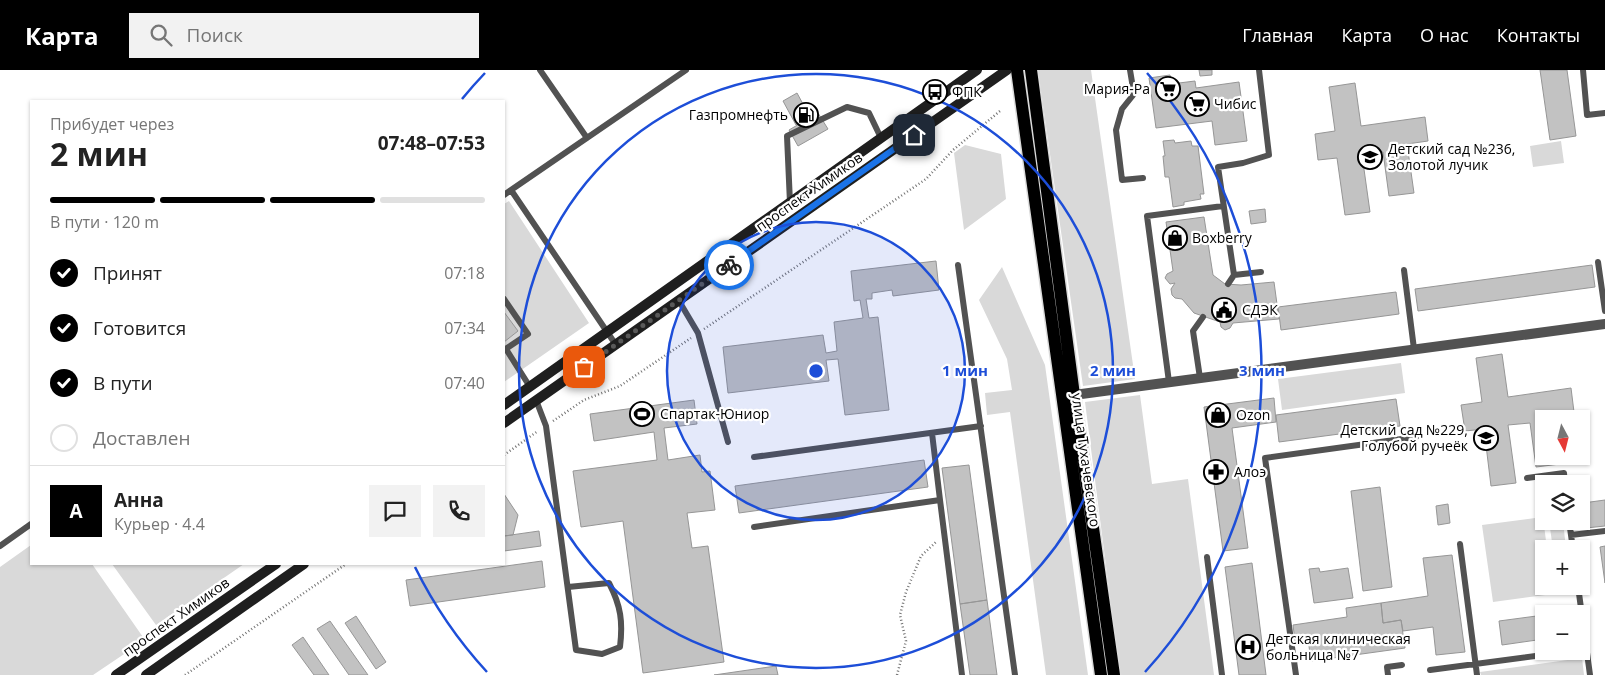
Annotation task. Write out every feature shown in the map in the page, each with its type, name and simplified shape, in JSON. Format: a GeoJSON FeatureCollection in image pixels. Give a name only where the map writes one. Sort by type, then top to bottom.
{"type":"FeatureCollection","features":[{"type":"Feature","properties":{"kind":"main road","name":"проспект Химиков"},"geometry":{"type":"LineString","coordinates":[[505,404],[977,70]]}},
{"type":"Feature","properties":{"kind":"main road","name":"проспект Химиков"},"geometry":{"type":"LineString","coordinates":[[505,422],[1007,70]]}},
{"type":"Feature","properties":{"kind":"main road","name":"улица Тухачевского"},"geometry":{"type":"LineString","coordinates":[[1017,70],[1100,675]]}},
{"type":"Feature","properties":{"kind":"main road","name":"улица Тухачевского"},"geometry":{"type":"LineString","coordinates":[[1031,70],[1074,395],[1114,675]]}},
{"type":"Feature","properties":{"kind":"main road","name":"проспект Химиков"},"geometry":{"type":"LineString","coordinates":[[116,675],[275,565]]}},
{"type":"Feature","properties":{"kind":"main road"},"geometry":{"type":"LineString","coordinates":[[146,675],[303,565]]}},
{"type":"Feature","properties":{"kind":"street"},"geometry":{"type":"LineString","coordinates":[[1074,395],[1605,324]]}},
{"type":"Feature","properties":{"kind":"lane"},"geometry":{"type":"LineString","coordinates":[[540,70],[587,138]]}},
{"type":"Feature","properties":{"kind":"lane"},"geometry":{"type":"LineString","coordinates":[[505,194],[686,70]]}},
{"type":"Feature","properties":{"kind":"lane"},"geometry":{"type":"LineString","coordinates":[[1130,70],[1134,94],[1122,109],[1116,130],[1122,180],[1143,178]]}},
{"type":"Feature","properties":{"kind":"lane"},"geometry":{"type":"LineString","coordinates":[[1228,284],[1234,275],[1218,166],[1243,163],[1269,156],[1258,70]]}},
{"type":"Feature","properties":{"kind":"lane"},"geometry":{"type":"LineString","coordinates":[[1582,70],[1587,115],[1605,113]]}},
{"type":"Feature","properties":{"kind":"lane"},"geometry":{"type":"LineString","coordinates":[[790,203],[786,136],[847,107],[869,114],[881,138]]}},
{"type":"Feature","properties":{"kind":"lane"},"geometry":{"type":"LineString","coordinates":[[511,190],[616,345]]}},
{"type":"Feature","properties":{"kind":"lane"},"geometry":{"type":"LineString","coordinates":[[1169,382],[1147,216],[1224,206]]}},
{"type":"Feature","properties":{"kind":"lane"},"geometry":{"type":"LineString","coordinates":[[1598,262],[1605,311]]}},
{"type":"Feature","properties":{"kind":"lane"},"geometry":{"type":"LineString","coordinates":[[958,265],[1015,675]]}},
{"type":"Feature","properties":{"kind":"lane"},"geometry":{"type":"LineString","coordinates":[[1404,270],[1414,350]]}},
{"type":"Feature","properties":{"kind":"lane"},"geometry":{"type":"LineString","coordinates":[[1234,275],[1261,272]]}},
{"type":"Feature","properties":{"kind":"lane"},"geometry":{"type":"LineString","coordinates":[[505,300],[528,334],[505,350],[530,386]]}},
{"type":"Feature","properties":{"kind":"lane"},"geometry":{"type":"LineString","coordinates":[[679,301],[698,333],[728,442]]}},
{"type":"Feature","properties":{"kind":"lane"},"geometry":{"type":"LineString","coordinates":[[1200,378],[1194,331],[1203,318]]}},
{"type":"Feature","properties":{"kind":"lane"},"geometry":{"type":"LineString","coordinates":[[536,400],[546,426],[576,650],[602,654],[620,647],[622,628],[618,600],[609,583],[568,587]]}},
{"type":"Feature","properties":{"kind":"lane"},"geometry":{"type":"LineString","coordinates":[[754,457],[981,426]]}},
{"type":"Feature","properties":{"kind":"lane"},"geometry":{"type":"LineString","coordinates":[[932,433],[962,675]]}},
{"type":"Feature","properties":{"kind":"lane"},"geometry":{"type":"LineString","coordinates":[[1296,675],[1265,458],[1416,437]]}},
{"type":"Feature","properties":{"kind":"lane"},"geometry":{"type":"LineString","coordinates":[[1549,475],[1564,473],[1564,475]]}},
{"type":"Feature","properties":{"kind":"lane"},"geometry":{"type":"LineString","coordinates":[[1527,478],[1535,477]]}},
{"type":"Feature","properties":{"kind":"lane"},"geometry":{"type":"LineString","coordinates":[[754,527],[940,500]]}},
{"type":"Feature","properties":{"kind":"lane"},"geometry":{"type":"LineString","coordinates":[[0,546],[30,525]]}},
{"type":"Feature","properties":{"kind":"lane"},"geometry":{"type":"LineString","coordinates":[[1571,530],[1572,540]]}},
{"type":"Feature","properties":{"kind":"lane"},"geometry":{"type":"LineString","coordinates":[[1571,536],[1605,531]]}},
{"type":"Feature","properties":{"kind":"lane"},"geometry":{"type":"LineString","coordinates":[[1460,544],[1477,675]]}},
{"type":"Feature","properties":{"kind":"lane"},"geometry":{"type":"LineString","coordinates":[[1207,557],[1222,675]]}},
{"type":"Feature","properties":{"kind":"lane"},"geometry":{"type":"LineString","coordinates":[[1430,670],[1535,656]]}},
{"type":"Feature","properties":{"kind":"lane"},"geometry":{"type":"LineString","coordinates":[[1586,660],[1590,675]]}},
{"type":"Feature","properties":{"kind":"lane"},"geometry":{"type":"LineString","coordinates":[[1388,675],[1387,667],[1402,665]]}},
{"type":"Feature","properties":{"kind":"path"},"geometry":{"type":"LineString","coordinates":[[505,454],[584,400],[620,386],[926,179],[953,150],[1000,111]]}},
{"type":"Feature","properties":{"kind":"path"},"geometry":{"type":"LineString","coordinates":[[897,675],[906,641],[900,615],[906,592],[921,556],[944,534]]}},
{"type":"Feature","properties":{"kind":"path"},"geometry":{"type":"LineString","coordinates":[[185,675],[345,565]]}},
{"type":"Feature","properties":{"kind":"shaded area"},"geometry":{"type":"Polygon","coordinates":[[[1038,70],[1091,70],[1135,379],[1083,386],[1038,70]]]}},
{"type":"Feature","properties":{"kind":"shaded area"},"geometry":{"type":"Polygon","coordinates":[[[1561,141],[1564,163],[1533,167],[1530,146],[1561,141]]]}},
{"type":"Feature","properties":{"kind":"shaded area"},"geometry":{"type":"Polygon","coordinates":[[[965,145],[1001,154],[1006,199],[964,230],[954,153],[965,145]]]}},
{"type":"Feature","properties":{"kind":"shaded area"},"geometry":{"type":"Polygon","coordinates":[[[509,201],[589,323],[505,381],[505,203],[509,201]]]}},
{"type":"Feature","properties":{"kind":"shaded area"},"geometry":{"type":"Polygon","coordinates":[[[1002,267],[1045,365],[1088,675],[1046,675],[1010,412],[987,415],[985,393],[1012,390],[1007,359],[979,300],[1002,267]]]}},
{"type":"Feature","properties":{"kind":"shaded area"},"geometry":{"type":"Polygon","coordinates":[[[1401,363],[1405,393],[1282,410],[1278,379],[1401,363]]]}},
{"type":"Feature","properties":{"kind":"shaded area"},"geometry":{"type":"Polygon","coordinates":[[[1140,395],[1152,484],[1188,479],[1214,675],[1120,675],[1085,402],[1140,395]]]}},
{"type":"Feature","properties":{"kind":"shaded area"},"geometry":{"type":"Polygon","coordinates":[[[1535,518],[1535,530],[1545,530],[1546,540],[1535,540],[1535,595],[1546,595],[1493,602],[1482,525],[1535,518]]]}},
{"type":"Feature","properties":{"kind":"shaded area"},"geometry":{"type":"Polygon","coordinates":[[[1550,530],[1564,530],[1565,540],[1552,540],[1550,530]]]}},
{"type":"Feature","properties":{"kind":"shaded area"},"geometry":{"type":"Polygon","coordinates":[[[30,546],[30,565],[93,565],[145,640],[93,675],[0,675],[0,567],[30,546]]]}},
{"type":"Feature","properties":{"kind":"shaded area"},"geometry":{"type":"Polygon","coordinates":[[[113,565],[243,565],[156,625],[113,565]]]}},
{"type":"Feature","properties":{"kind":"shaded area"},"geometry":{"type":"Polygon","coordinates":[[[1567,660],[1582,660],[1584,675],[1481,675],[1480,672],[1567,660]]]}},
{"type":"Feature","properties":{"kind":"building"},"geometry":{"type":"Polygon","coordinates":[[[1199,70],[1212,70],[1212,75],[1200,76],[1199,70]]]}},
{"type":"Feature","properties":{"kind":"building"},"geometry":{"type":"Polygon","coordinates":[[[1540,70],[1567,70],[1576,136],[1550,140],[1540,70]]]}},
{"type":"Feature","properties":{"kind":"building","name":"Чибис"},"geometry":{"type":"Polygon","coordinates":[[[1170,75],[1171,84],[1195,81],[1196,88],[1239,82],[1247,141],[1215,145],[1212,121],[1156,128],[1149,78],[1170,75]]]}},
{"type":"Feature","properties":{"kind":"building"},"geometry":{"type":"Polygon","coordinates":[[[1355,83],[1361,126],[1425,117],[1428,141],[1407,144],[1414,193],[1389,196],[1383,152],[1362,155],[1370,212],[1345,215],[1337,158],[1318,160],[1315,134],[1335,131],[1329,87],[1355,83]]]}},
{"type":"Feature","properties":{"kind":"building"},"geometry":{"type":"Polygon","coordinates":[[[797,93],[810,117],[796,125],[783,101],[797,93]]]}},
{"type":"Feature","properties":{"kind":"building"},"geometry":{"type":"Polygon","coordinates":[[[818,113],[828,129],[798,146],[789,130],[818,113]]]}},
{"type":"Feature","properties":{"kind":"building"},"geometry":{"type":"Polygon","coordinates":[[[1174,140],[1175,143],[1191,141],[1192,146],[1198,146],[1204,194],[1200,194],[1201,199],[1184,202],[1184,205],[1173,207],[1169,177],[1165,177],[1163,141],[1174,140]]]}},
{"type":"Feature","properties":{"kind":"building"},"geometry":{"type":"Polygon","coordinates":[[[1265,209],[1266,222],[1251,224],[1249,211],[1265,209]]]}},
{"type":"Feature","properties":{"kind":"building"},"geometry":{"type":"Polygon","coordinates":[[[1204,217],[1213,275],[1225,284],[1241,285],[1274,282],[1279,319],[1233,323],[1230,328],[1225,330],[1221,327],[1220,322],[1194,313],[1182,299],[1175,298],[1172,295],[1171,289],[1175,283],[1170,284],[1165,278],[1167,274],[1173,271],[1166,222],[1204,217]]]}},
{"type":"Feature","properties":{"kind":"building"},"geometry":{"type":"Polygon","coordinates":[[[936,261],[939,290],[893,296],[892,290],[872,293],[872,299],[866,299],[869,318],[878,317],[889,410],[845,415],[838,359],[826,360],[829,381],[728,393],[723,347],[823,335],[826,353],[837,351],[834,322],[863,318],[860,300],[854,301],[851,271],[936,261]]]}},
{"type":"Feature","properties":{"kind":"building"},"geometry":{"type":"Polygon","coordinates":[[[1592,265],[1595,287],[1418,311],[1415,289],[1592,265]]]}},
{"type":"Feature","properties":{"kind":"building"},"geometry":{"type":"Polygon","coordinates":[[[1396,292],[1399,314],[1281,330],[1278,307],[1396,292]]]}},
{"type":"Feature","properties":{"kind":"building"},"geometry":{"type":"Polygon","coordinates":[[[505,313],[518,331],[505,341],[505,313]]]}},
{"type":"Feature","properties":{"kind":"building"},"geometry":{"type":"Polygon","coordinates":[[[1502,354],[1508,397],[1571,388],[1574,410],[1535,410],[1535,460],[1530,423],[1508,425],[1516,483],[1491,486],[1484,429],[1465,431],[1461,405],[1482,402],[1476,358],[1502,354]]]}},
{"type":"Feature","properties":{"kind":"building"},"geometry":{"type":"Polygon","coordinates":[[[1274,398],[1276,422],[1232,428],[1248,548],[1223,551],[1204,407],[1274,398]]]}},
{"type":"Feature","properties":{"kind":"building"},"geometry":{"type":"Polygon","coordinates":[[[1396,399],[1400,426],[1279,442],[1276,415],[1396,399]]]}},
{"type":"Feature","properties":{"kind":"building"},"geometry":{"type":"Polygon","coordinates":[[[694,400],[697,424],[664,428],[668,460],[700,455],[702,472],[710,471],[715,510],[687,513],[692,548],[708,546],[724,662],[643,673],[623,521],[581,527],[573,471],[657,460],[654,432],[594,441],[590,414],[694,400]]]}},
{"type":"Feature","properties":{"kind":"building"},"geometry":{"type":"Polygon","coordinates":[[[924,460],[928,487],[739,513],[735,486],[924,460]]]}},
{"type":"Feature","properties":{"kind":"building"},"geometry":{"type":"Polygon","coordinates":[[[969,465],[987,600],[960,604],[942,468],[969,465]]]}},
{"type":"Feature","properties":{"kind":"building"},"geometry":{"type":"Polygon","coordinates":[[[1536,465],[1552,465],[1536,467],[1536,465]]]}},
{"type":"Feature","properties":{"kind":"building"},"geometry":{"type":"Polygon","coordinates":[[[1380,487],[1392,587],[1363,591],[1351,491],[1380,487]]]}},
{"type":"Feature","properties":{"kind":"building"},"geometry":{"type":"Polygon","coordinates":[[[505,496],[518,515],[513,535],[505,536],[505,496]]]}},
{"type":"Feature","properties":{"kind":"building"},"geometry":{"type":"Polygon","coordinates":[[[1605,500],[1605,526],[1590,528],[1590,502],[1605,500]]]}},
{"type":"Feature","properties":{"kind":"building"},"geometry":{"type":"Polygon","coordinates":[[[1448,504],[1450,523],[1438,525],[1436,506],[1448,504]]]}},
{"type":"Feature","properties":{"kind":"building"},"geometry":{"type":"Polygon","coordinates":[[[539,531],[541,546],[505,551],[505,536],[539,531]]]}},
{"type":"Feature","properties":{"kind":"building"},"geometry":{"type":"Polygon","coordinates":[[[1605,546],[1605,583],[1600,547],[1605,546]]]}},
{"type":"Feature","properties":{"kind":"building"},"geometry":{"type":"Polygon","coordinates":[[[1452,555],[1465,652],[1436,655],[1433,627],[1403,631],[1401,620],[1383,623],[1381,603],[1428,596],[1423,558],[1452,555]]]}},
{"type":"Feature","properties":{"kind":"building"},"geometry":{"type":"Polygon","coordinates":[[[542,561],[545,587],[410,606],[406,580],[542,561]]]}},
{"type":"Feature","properties":{"kind":"building"},"geometry":{"type":"Polygon","coordinates":[[[1252,563],[1266,675],[1239,675],[1225,567],[1252,563]]]}},
{"type":"Feature","properties":{"kind":"building"},"geometry":{"type":"Polygon","coordinates":[[[1319,568],[1320,572],[1348,568],[1353,598],[1314,603],[1309,569],[1319,568]]]}},
{"type":"Feature","properties":{"kind":"building"},"geometry":{"type":"Polygon","coordinates":[[[987,600],[997,675],[970,675],[960,604],[987,600]]]}},
{"type":"Feature","properties":{"kind":"building"},"geometry":{"type":"Polygon","coordinates":[[[1381,603],[1383,623],[1401,620],[1405,648],[1311,661],[1308,639],[1295,641],[1293,625],[1347,617],[1346,608],[1381,603]]]}},
{"type":"Feature","properties":{"kind":"building"},"geometry":{"type":"Polygon","coordinates":[[[356,616],[386,662],[376,669],[345,623],[356,616]]]}},
{"type":"Feature","properties":{"kind":"building"},"geometry":{"type":"Polygon","coordinates":[[[1535,616],[1535,640],[1502,645],[1499,621],[1535,616]]]}},
{"type":"Feature","properties":{"kind":"building"},"geometry":{"type":"Polygon","coordinates":[[[330,621],[368,675],[349,675],[317,629],[330,621]]]}},
{"type":"Feature","properties":{"kind":"building"},"geometry":{"type":"Polygon","coordinates":[[[303,637],[329,675],[314,675],[292,645],[303,637]]]}},
{"type":"Feature","properties":{"kind":"building"},"geometry":{"type":"Polygon","coordinates":[[[776,666],[778,675],[714,675],[776,666]]]}},
{"type":"Feature","properties":{"kind":"way so far"},"geometry":{"type":"LineString","coordinates":[[584,367],[729,265]]}},
{"type":"Feature","properties":{"kind":"place","name":"Мария-Ра"},"geometry":{"type":"Point","coordinates":[1168,89]}},
{"type":"Feature","properties":{"kind":"place","name":"ФПК"},"geometry":{"type":"Point","coordinates":[935,92]}},
{"type":"Feature","properties":{"kind":"place","name":"Чибис"},"geometry":{"type":"Point","coordinates":[1197,104]}},
{"type":"Feature","properties":{"kind":"place","name":"Газпромнефть"},"geometry":{"type":"Point","coordinates":[806,115]}},
{"type":"Feature","properties":{"kind":"place","name":"Детский сад №236, Золотой лучик"},"geometry":{"type":"Point","coordinates":[1370,157]}},
{"type":"Feature","properties":{"kind":"place","name":"Boxberry"},"geometry":{"type":"Point","coordinates":[1175,238]}},
{"type":"Feature","properties":{"kind":"place","name":"СДЭК"},"geometry":{"type":"Point","coordinates":[1224,310]}},
{"type":"Feature","properties":{"kind":"place","name":"Спартак-Юниор"},"geometry":{"type":"Point","coordinates":[642,414]}},
{"type":"Feature","properties":{"kind":"place","name":"Ozon"},"geometry":{"type":"Point","coordinates":[1218,415]}},
{"type":"Feature","properties":{"kind":"place","name":"Детский сад №229, Голубой ручеёк"},"geometry":{"type":"Point","coordinates":[1486,438]}},
{"type":"Feature","properties":{"kind":"place","name":"Алоэ"},"geometry":{"type":"Point","coordinates":[1216,472]}},
{"type":"Feature","properties":{"kind":"place","name":"Детская клиническая больница №7"},"geometry":{"type":"Point","coordinates":[1248,647]}},
{"type":"Feature","properties":{"kind":"route"},"geometry":{"type":"LineString","coordinates":[[729,265],[914,135]]}}]}
